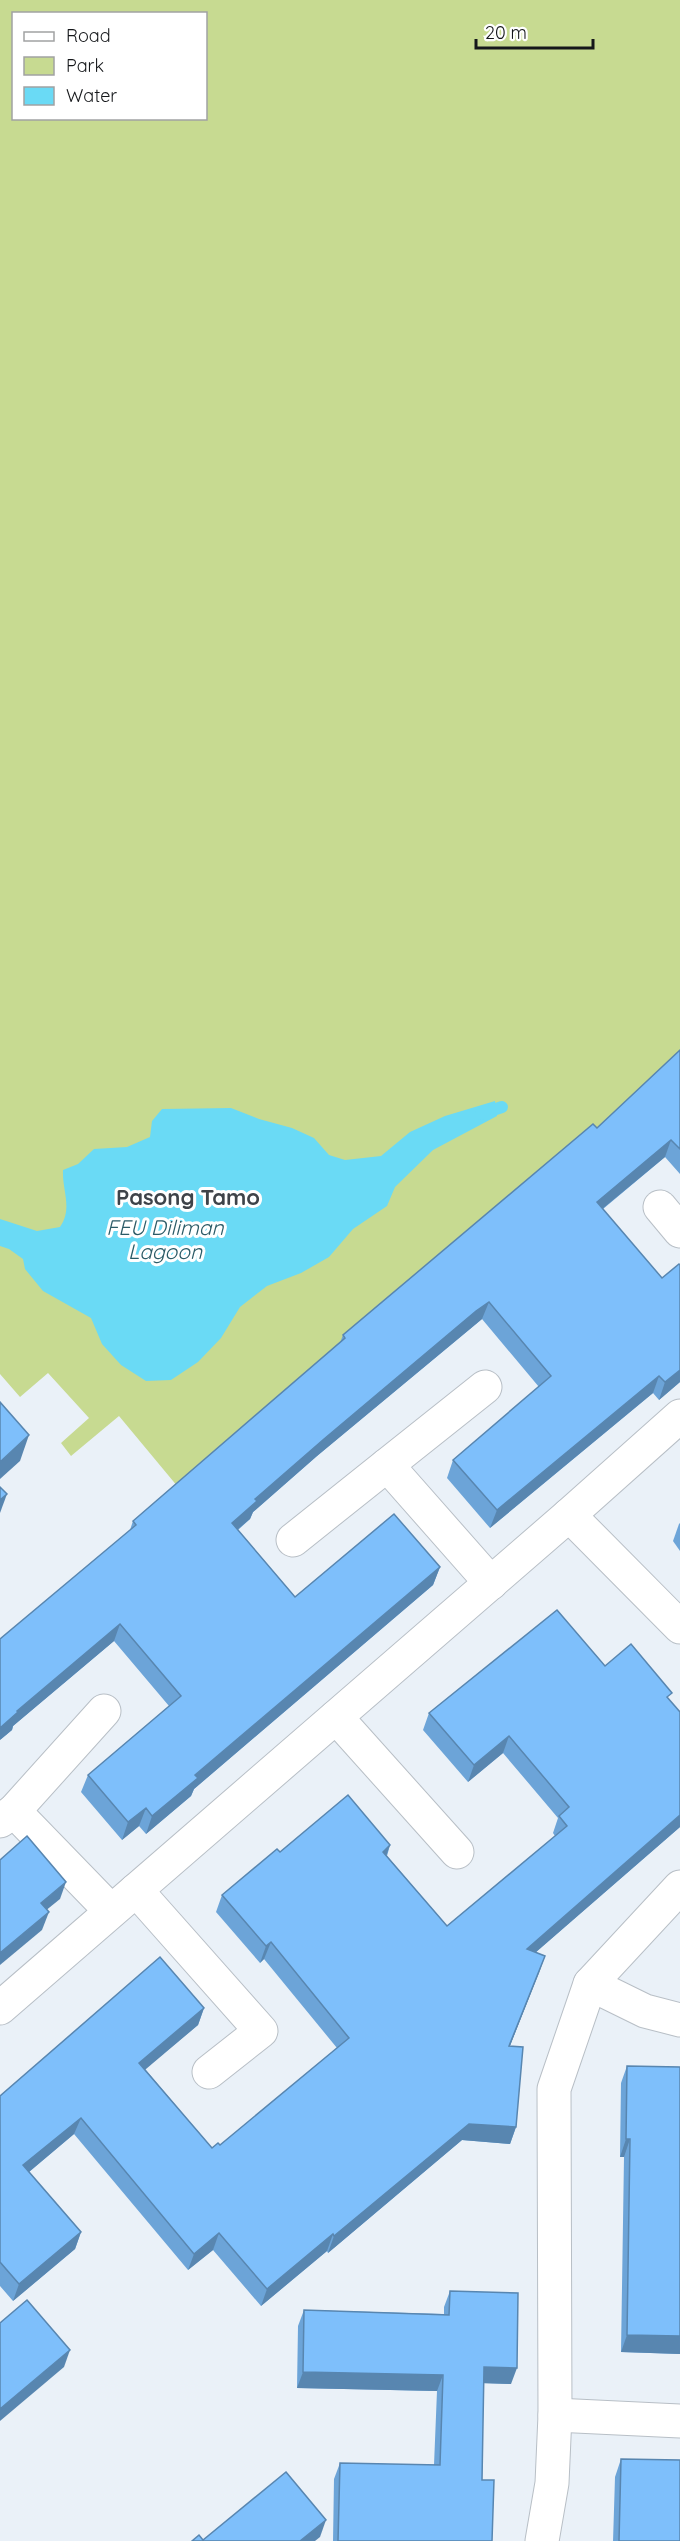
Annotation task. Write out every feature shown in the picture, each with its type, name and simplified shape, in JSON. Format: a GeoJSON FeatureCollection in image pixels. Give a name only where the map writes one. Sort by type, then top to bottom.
{"type":"FeatureCollection","features":[{"type":"Feature","properties":{"kind":"street"},"geometry":{"type":"LineString","coordinates":[[293,1540],[485,1387]]}},
{"type":"Feature","properties":{"kind":"street"},"geometry":{"type":"LineString","coordinates":[[0,2008],[491,1583],[680,1416]]}},
{"type":"Feature","properties":{"kind":"street"},"geometry":{"type":"LineString","coordinates":[[387,1465],[491,1583]]}},
{"type":"Feature","properties":{"kind":"street"},"geometry":{"type":"LineString","coordinates":[[569,1515],[680,1627]]}},
{"type":"Feature","properties":{"kind":"street"},"geometry":{"type":"LineString","coordinates":[[104,1711],[7,1816],[111,1911]]}},
{"type":"Feature","properties":{"kind":"street"},"geometry":{"type":"LineString","coordinates":[[336,1717],[457,1852]]}},
{"type":"Feature","properties":{"kind":"street"},"geometry":{"type":"LineString","coordinates":[[542,2541],[552,2482],[555,2415],[554,2089],[590,1984],[680,1887]]}},
{"type":"Feature","properties":{"kind":"street"},"geometry":{"type":"LineString","coordinates":[[136,1890],[261,2031],[209,2072]]}},
{"type":"Feature","properties":{"kind":"street"},"geometry":{"type":"LineString","coordinates":[[590,1984],[645,2011],[680,2020]]}},
{"type":"Feature","properties":{"kind":"street"},"geometry":{"type":"LineString","coordinates":[[555,2415],[680,2421]]}},
{"type":"Feature","properties":{"kind":"green space"},"geometry":{"type":"Polygon","coordinates":[[[0,0],[680,0],[680,1060],[178,1487],[119,1416],[71,1456],[61,1443],[89,1418],[48,1373],[20,1397],[0,1374],[0,0]]]}},
{"type":"Feature","properties":{"kind":"water","name":"FEU Diliman Lagoon"},"geometry":{"type":"Polygon","coordinates":[[[495,1101],[497,1116],[433,1150],[395,1187],[387,1206],[353,1229],[329,1257],[301,1273],[267,1286],[240,1307],[221,1338],[198,1362],[171,1380],[146,1381],[121,1365],[102,1344],[91,1318],[43,1291],[25,1269],[23,1259],[9,1249],[0,1246],[0,1219],[37,1231],[60,1227],[66,1213],[63,1170],[78,1164],[94,1149],[127,1147],[150,1137],[152,1121],[162,1109],[231,1108],[292,1128],[314,1138],[329,1155],[345,1160],[381,1156],[410,1132],[445,1116],[495,1101]]]}},
{"type":"Feature","properties":{"kind":"building"},"geometry":{"type":"Polygon","coordinates":[[[680,1050],[680,1149],[671,1140],[597,1202],[662,1278],[680,1265],[680,1370],[665,1382],[659,1376],[497,1510],[453,1460],[551,1376],[489,1302],[324,1439],[255,1499],[257,1501],[232,1523],[295,1597],[394,1514],[440,1567],[195,1775],[198,1778],[152,1816],[146,1808],[128,1822],[88,1775],[181,1696],[120,1624],[0,1728],[0,1639],[136,1525],[133,1521],[345,1338],[343,1335],[593,1124],[597,1128],[680,1050]]]}},
{"type":"Feature","properties":{"kind":"building"},"geometry":{"type":"Polygon","coordinates":[[[0,1402],[29,1435],[0,1462],[0,1402]]]}},
{"type":"Feature","properties":{"kind":"building"},"geometry":{"type":"Polygon","coordinates":[[[0,1487],[7,1494],[0,1500],[0,1487]]]}},
{"type":"Feature","properties":{"kind":"building"},"geometry":{"type":"Polygon","coordinates":[[[557,1610],[605,1666],[631,1644],[672,1693],[667,1697],[680,1712],[680,1815],[527,1949],[545,1956],[509,2046],[523,2047],[516,2127],[469,2124],[267,2289],[219,2233],[194,2254],[81,2118],[23,2165],[81,2232],[19,2284],[0,2262],[0,2096],[160,1957],[204,2008],[139,2063],[212,2148],[218,2143],[220,2145],[349,2038],[271,1942],[266,1946],[222,1895],[277,1849],[280,1852],[348,1795],[390,1845],[383,1852],[447,1926],[567,1826],[559,1816],[569,1807],[509,1736],[474,1765],[429,1713],[557,1610]]]}},
{"type":"Feature","properties":{"kind":"building"},"geometry":{"type":"Polygon","coordinates":[[[27,1836],[66,1882],[41,1903],[49,1912],[0,1953],[0,1860],[27,1836]]]}},
{"type":"Feature","properties":{"kind":"building"},"geometry":{"type":"Polygon","coordinates":[[[627,2066],[680,2067],[680,2336],[627,2335],[630,2139],[626,2139],[627,2066]]]}},
{"type":"Feature","properties":{"kind":"building"},"geometry":{"type":"Polygon","coordinates":[[[450,2291],[518,2293],[517,2368],[484,2367],[482,2480],[494,2480],[492,2541],[338,2541],[340,2463],[440,2465],[443,2375],[303,2372],[304,2310],[449,2315],[450,2291]]]}},
{"type":"Feature","properties":{"kind":"building"},"geometry":{"type":"Polygon","coordinates":[[[27,2300],[70,2350],[0,2409],[0,2323],[27,2300]]]}},
{"type":"Feature","properties":{"kind":"building"},"geometry":{"type":"Polygon","coordinates":[[[621,2459],[680,2460],[680,2541],[619,2541],[621,2459]]]}},
{"type":"Feature","properties":{"kind":"building"},"geometry":{"type":"Polygon","coordinates":[[[286,2472],[326,2520],[300,2541],[192,2541],[199,2535],[203,2540],[286,2472]]]}},
{"type":"Feature","properties":{"kind":"waterway"},"geometry":{"type":"LineString","coordinates":[[481,1114],[502,1107]]}},
{"type":"Feature","properties":{"kind":"district","name":"Pasong Tamo"},"geometry":{"type":"Point","coordinates":[188,1197]}}]}
